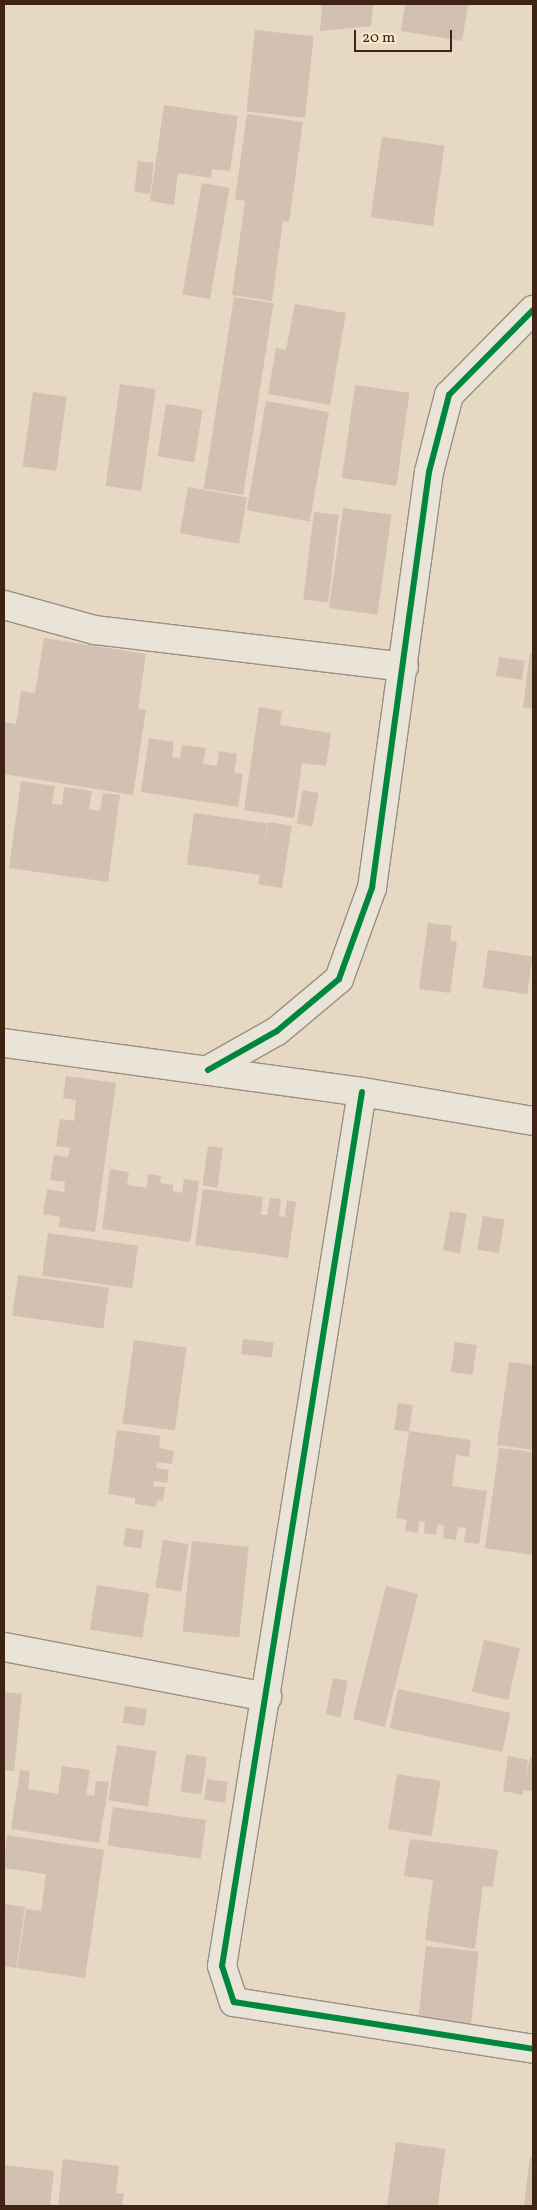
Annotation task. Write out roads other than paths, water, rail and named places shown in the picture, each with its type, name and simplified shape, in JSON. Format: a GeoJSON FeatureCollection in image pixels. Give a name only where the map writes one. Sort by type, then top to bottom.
{"type":"FeatureCollection","features":[{"type":"Feature","properties":{"kind":"street"},"geometry":{"type":"LineString","coordinates":[[208,1070],[277,1031],[338,979],[372,888],[404,667],[429,472],[449,395],[533,310]]}},
{"type":"Feature","properties":{"kind":"street"},"geometry":{"type":"LineString","coordinates":[[4,605],[95,630],[404,667]]}},
{"type":"Feature","properties":{"kind":"street"},"geometry":{"type":"LineString","coordinates":[[4,1043],[362,1092],[533,1121]]}},
{"type":"Feature","properties":{"kind":"street"},"geometry":{"type":"LineString","coordinates":[[362,1092],[267,1697],[222,1966],[234,2002],[533,2049]]}},
{"type":"Feature","properties":{"kind":"street"},"geometry":{"type":"LineString","coordinates":[[4,1647],[267,1697]]}}]}
